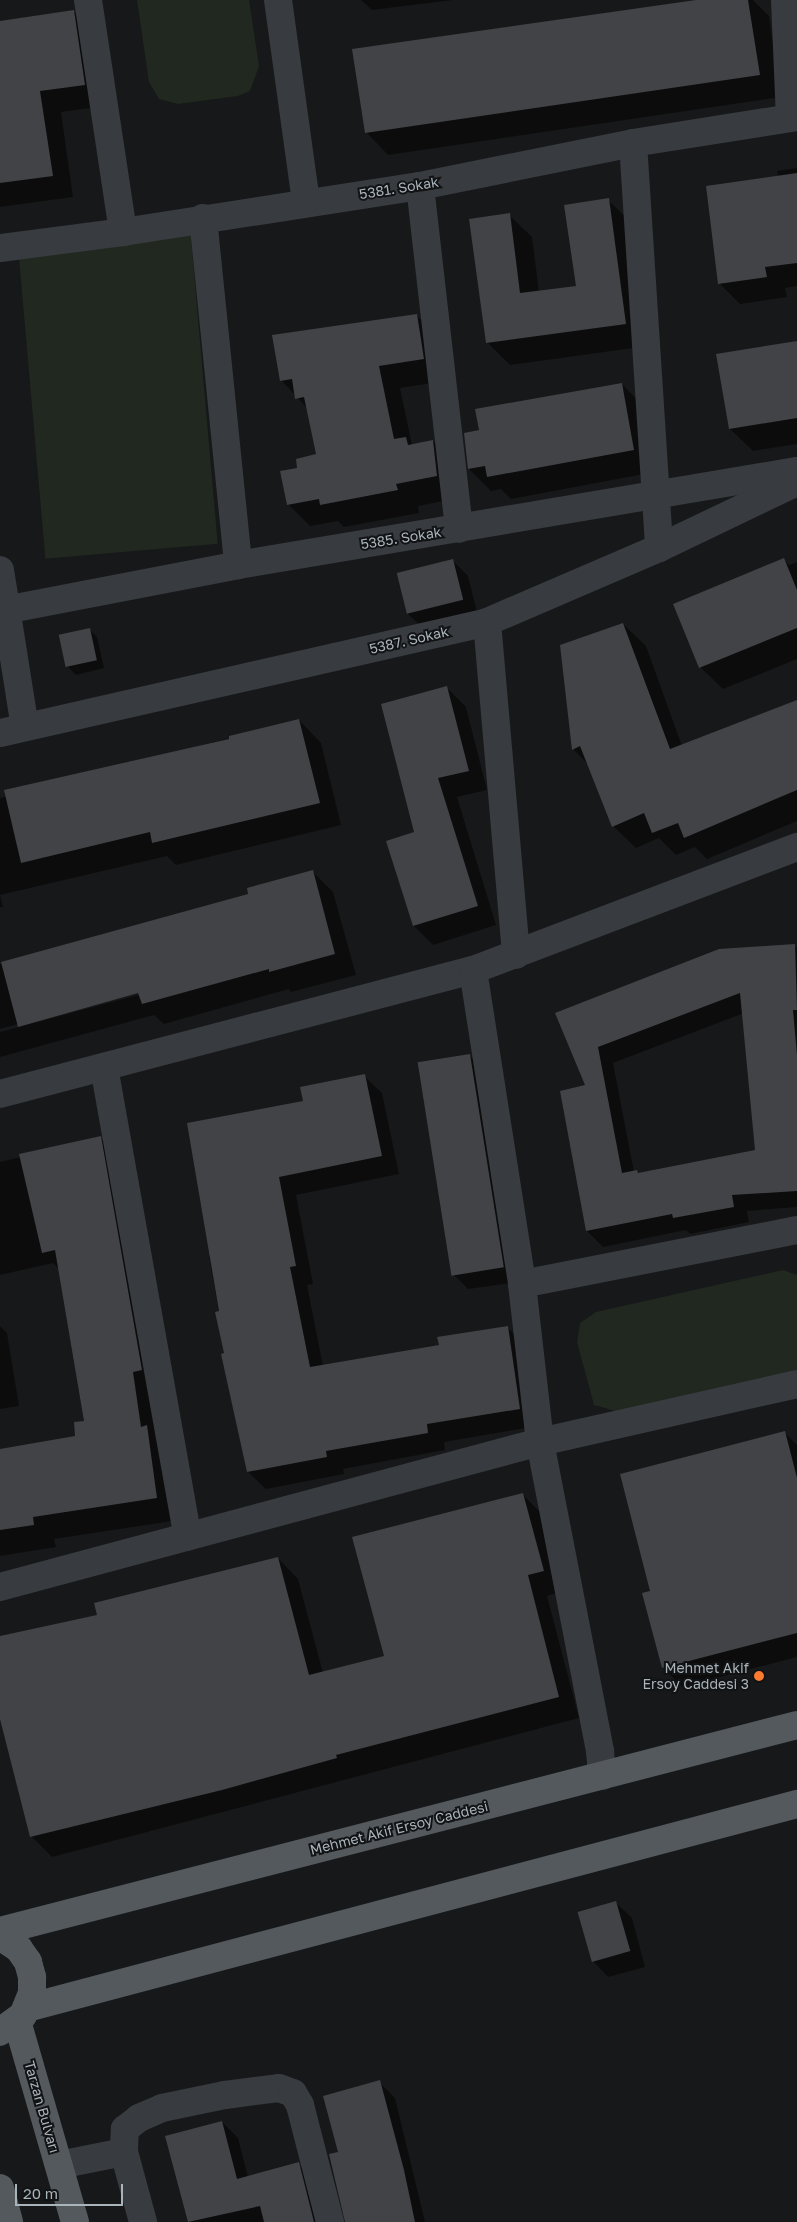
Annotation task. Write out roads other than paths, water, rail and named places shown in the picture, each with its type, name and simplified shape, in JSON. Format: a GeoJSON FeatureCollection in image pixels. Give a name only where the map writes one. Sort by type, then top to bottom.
{"type":"FeatureCollection","features":[{"type":"Feature","properties":{"kind":"main road","name":"Mehmet Akif Ersoy Caddesi"},"geometry":{"type":"LineString","coordinates":[[0,1931],[797,1725]]}},
{"type":"Feature","properties":{"kind":"main road"},"geometry":{"type":"LineString","coordinates":[[15,2020],[797,1804]]}},
{"type":"Feature","properties":{"kind":"main road"},"geometry":{"type":"LineString","coordinates":[[0,1936],[19,1949],[28,1962],[32,1993],[15,2020]]}},
{"type":"Feature","properties":{"kind":"main road","name":"Tarzan Bulvarı"},"geometry":{"type":"LineString","coordinates":[[15,2020],[74,2222]]}},
{"type":"Feature","properties":{"kind":"main road"},"geometry":{"type":"LineString","coordinates":[[0,2188],[9,2222]]}},
{"type":"Feature","properties":{"kind":"street"},"geometry":{"type":"LineString","coordinates":[[88,0],[123,232]]}},
{"type":"Feature","properties":{"kind":"street"},"geometry":{"type":"LineString","coordinates":[[278,0],[306,203]]}},
{"type":"Feature","properties":{"kind":"street"},"geometry":{"type":"LineString","coordinates":[[785,0],[793,118]]}},
{"type":"Feature","properties":{"kind":"street","name":"5381. Sokak"},"geometry":{"type":"LineString","coordinates":[[0,248],[123,232],[203,218],[420,186],[633,142],[793,118]]}},
{"type":"Feature","properties":{"kind":"street"},"geometry":{"type":"LineString","coordinates":[[633,142],[658,493],[659,548]]}},
{"type":"Feature","properties":{"kind":"street"},"geometry":{"type":"LineString","coordinates":[[420,186],[458,529]]}},
{"type":"Feature","properties":{"kind":"street"},"geometry":{"type":"LineString","coordinates":[[203,218],[238,566]]}},
{"type":"Feature","properties":{"kind":"street","name":"5385. Sokak"},"geometry":{"type":"LineString","coordinates":[[5,610],[238,566],[658,493],[797,471]]}},
{"type":"Feature","properties":{"kind":"street","name":"5387. Sokak"},"geometry":{"type":"LineString","coordinates":[[13,730],[487,622],[659,548],[797,482]]}},
{"type":"Feature","properties":{"kind":"street"},"geometry":{"type":"LineString","coordinates":[[0,570],[5,610],[13,730]]}},
{"type":"Feature","properties":{"kind":"street"},"geometry":{"type":"LineString","coordinates":[[487,622],[516,956]]}},
{"type":"Feature","properties":{"kind":"street"},"geometry":{"type":"LineString","coordinates":[[0,1094],[473,970],[516,956],[797,847]]}},
{"type":"Feature","properties":{"kind":"street"},"geometry":{"type":"LineString","coordinates":[[473,970],[522,1284],[540,1442],[600,1751],[602,1776]]}},
{"type":"Feature","properties":{"kind":"street"},"geometry":{"type":"LineString","coordinates":[[104,1067],[188,1538]]}},
{"type":"Feature","properties":{"kind":"street"},"geometry":{"type":"LineString","coordinates":[[522,1284],[797,1230]]}},
{"type":"Feature","properties":{"kind":"street"},"geometry":{"type":"LineString","coordinates":[[0,1587],[540,1442],[797,1384]]}},
{"type":"Feature","properties":{"kind":"street"},"geometry":{"type":"LineString","coordinates":[[143,2222],[124,2152],[125,2129],[138,2118],[162,2108],[225,2095],[279,2088],[293,2093],[300,2105],[330,2222]]}},
{"type":"Feature","properties":{"kind":"street"},"geometry":{"type":"LineString","coordinates":[[58,2165],[124,2152]]}},
{"type":"Feature","properties":{"kind":"place","name":"Mehmet Akif Ersoy Caddesi 3"},"geometry":{"type":"Point","coordinates":[759,1676]}}]}
